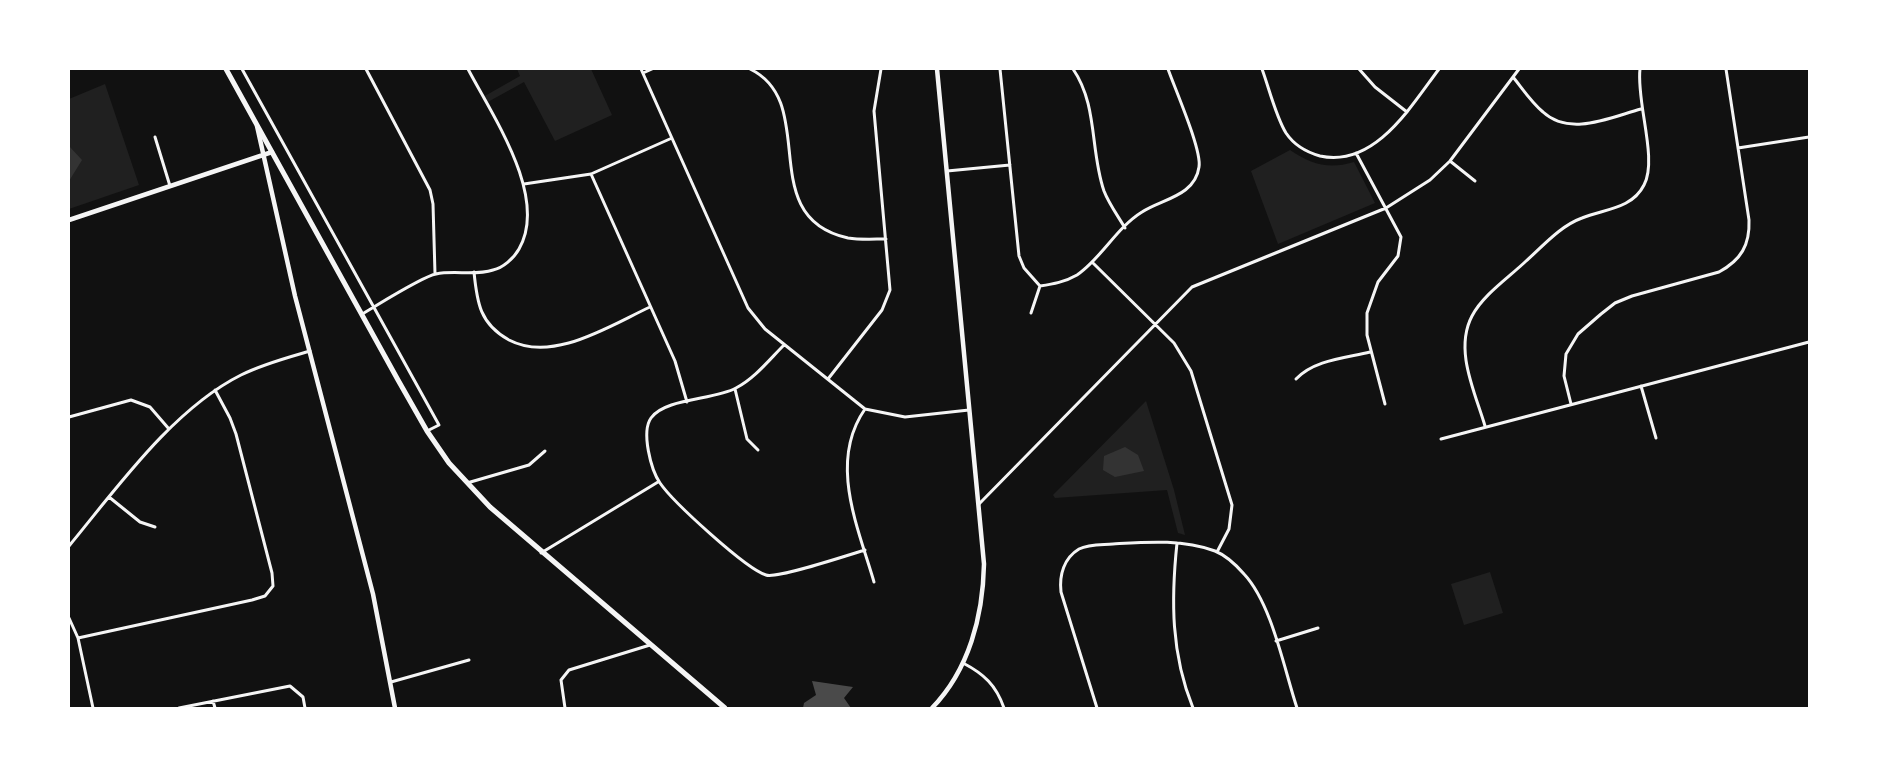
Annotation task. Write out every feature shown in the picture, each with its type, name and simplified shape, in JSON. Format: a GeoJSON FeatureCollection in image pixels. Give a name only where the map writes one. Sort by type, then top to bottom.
{"type":"FeatureCollection","features":[{"type":"Feature","properties":{"kind":"main road"},"geometry":{"type":"LineString","coordinates":[[226,69],[427,431],[466,484],[541,553],[724,708]]}},
{"type":"Feature","properties":{"kind":"main road"},"geometry":{"type":"LineString","coordinates":[[932,708],[951,685],[963,662],[974,633],[983,592],[984,564],[937,69]]}},
{"type":"Feature","properties":{"kind":"main road"},"geometry":{"type":"LineString","coordinates":[[256,122],[310,351],[373,594],[395,708]]}},
{"type":"Feature","properties":{"kind":"main road"},"geometry":{"type":"LineString","coordinates":[[69,220],[272,152]]}},
{"type":"Feature","properties":{"kind":"street"},"geometry":{"type":"LineString","coordinates":[[242,69],[438,425],[427,431]]}},
{"type":"Feature","properties":{"kind":"street"},"geometry":{"type":"LineString","coordinates":[[366,69],[430,190],[434,204],[434,274]]}},
{"type":"Feature","properties":{"kind":"street"},"geometry":{"type":"LineString","coordinates":[[362,314],[434,274],[497,269],[516,254],[525,239],[527,225],[524,184],[511,149],[468,69]]}},
{"type":"Feature","properties":{"kind":"street"},"geometry":{"type":"LineString","coordinates":[[641,69],[748,308],[765,329],[865,409],[887,415],[905,417],[969,410]]}},
{"type":"Feature","properties":{"kind":"street"},"geometry":{"type":"LineString","coordinates":[[643,73],[652,69]]}},
{"type":"Feature","properties":{"kind":"street"},"geometry":{"type":"LineString","coordinates":[[750,69],[770,84],[780,100],[785,114],[792,183],[805,212],[819,225],[837,235],[859,239],[886,239]]}},
{"type":"Feature","properties":{"kind":"street"},"geometry":{"type":"LineString","coordinates":[[828,379],[887,300],[891,280],[874,111],[881,69]]}},
{"type":"Feature","properties":{"kind":"street"},"geometry":{"type":"LineString","coordinates":[[1000,69],[1019,256],[1024,268],[1040,286]]}},
{"type":"Feature","properties":{"kind":"street"},"geometry":{"type":"LineString","coordinates":[[1073,69],[1082,86],[1090,112],[1104,190],[1125,228]]}},
{"type":"Feature","properties":{"kind":"street"},"geometry":{"type":"LineString","coordinates":[[1040,286],[1066,281],[1093,263],[1097,254],[1142,211],[1178,196],[1188,188],[1197,174],[1199,161],[1197,152],[1168,69]]}},
{"type":"Feature","properties":{"kind":"street"},"geometry":{"type":"LineString","coordinates":[[1262,69],[1285,132],[1293,142],[1312,154],[1328,158],[1345,157],[1375,143],[1397,124],[1439,69]]}},
{"type":"Feature","properties":{"kind":"street"},"geometry":{"type":"LineString","coordinates":[[1358,69],[1376,87],[1407,112]]}},
{"type":"Feature","properties":{"kind":"street"},"geometry":{"type":"LineString","coordinates":[[978,504],[1192,286],[1386,208],[1430,180],[1450,161],[1518,69]]}},
{"type":"Feature","properties":{"kind":"street"},"geometry":{"type":"LineString","coordinates":[[1485,426],[1465,359],[1465,335],[1472,316],[1485,299],[1562,229],[1581,218],[1626,204],[1639,193],[1646,180],[1649,164],[1638,83],[1640,69]]}},
{"type":"Feature","properties":{"kind":"street"},"geometry":{"type":"LineString","coordinates":[[1571,404],[1564,376],[1566,354],[1578,334],[1600,314],[1615,303],[1632,296],[1719,272],[1731,266],[1743,254],[1748,242],[1749,220],[1726,69]]}},
{"type":"Feature","properties":{"kind":"street"},"geometry":{"type":"LineString","coordinates":[[1512,77],[1542,112],[1563,124],[1585,124],[1642,108]]}},
{"type":"Feature","properties":{"kind":"street"},"geometry":{"type":"LineString","coordinates":[[155,137],[170,186]]}},
{"type":"Feature","properties":{"kind":"street"},"geometry":{"type":"LineString","coordinates":[[1738,148],[1809,137]]}},
{"type":"Feature","properties":{"kind":"street"},"geometry":{"type":"LineString","coordinates":[[524,184],[590,174],[672,138]]}},
{"type":"Feature","properties":{"kind":"street"},"geometry":{"type":"LineString","coordinates":[[1356,153],[1401,237],[1398,256],[1378,282],[1370,300],[1366,322],[1370,352],[1385,404]]}},
{"type":"Feature","properties":{"kind":"street"},"geometry":{"type":"LineString","coordinates":[[1450,161],[1475,181]]}},
{"type":"Feature","properties":{"kind":"street"},"geometry":{"type":"LineString","coordinates":[[947,171],[1010,165]]}},
{"type":"Feature","properties":{"kind":"street"},"geometry":{"type":"LineString","coordinates":[[590,174],[674,361],[687,402]]}},
{"type":"Feature","properties":{"kind":"street"},"geometry":{"type":"LineString","coordinates":[[1093,263],[1174,343],[1191,371],[1232,505],[1229,529],[1217,552]]}},
{"type":"Feature","properties":{"kind":"street"},"geometry":{"type":"LineString","coordinates":[[474,272],[476,301],[486,320],[503,336],[526,347],[549,348],[569,344],[650,308]]}},
{"type":"Feature","properties":{"kind":"street"},"geometry":{"type":"LineString","coordinates":[[1031,313],[1040,286]]}},
{"type":"Feature","properties":{"kind":"street"},"geometry":{"type":"LineString","coordinates":[[1441,439],[1809,342]]}},
{"type":"Feature","properties":{"kind":"street"},"geometry":{"type":"LineString","coordinates":[[784,345],[753,377],[735,389],[687,402],[656,413],[647,428],[647,445],[658,482],[686,512],[752,568],[765,575],[782,575],[865,550]]}},
{"type":"Feature","properties":{"kind":"street"},"geometry":{"type":"LineString","coordinates":[[69,546],[169,429],[215,390],[267,364],[310,351]]}},
{"type":"Feature","properties":{"kind":"street"},"geometry":{"type":"LineString","coordinates":[[1296,379],[1306,370],[1318,364],[1370,352]]}},
{"type":"Feature","properties":{"kind":"street"},"geometry":{"type":"LineString","coordinates":[[1641,386],[1656,438]]}},
{"type":"Feature","properties":{"kind":"street"},"geometry":{"type":"LineString","coordinates":[[735,389],[747,439],[758,450]]}},
{"type":"Feature","properties":{"kind":"street"},"geometry":{"type":"LineString","coordinates":[[78,638],[252,600],[265,596],[269,592],[272,586],[272,573],[236,434],[215,390]]}},
{"type":"Feature","properties":{"kind":"street"},"geometry":{"type":"LineString","coordinates":[[69,416],[131,400],[150,407],[169,429]]}},
{"type":"Feature","properties":{"kind":"street"},"geometry":{"type":"LineString","coordinates":[[865,409],[853,429],[846,473],[848,493],[874,582]]}},
{"type":"Feature","properties":{"kind":"street"},"geometry":{"type":"LineString","coordinates":[[466,484],[529,465],[545,451]]}},
{"type":"Feature","properties":{"kind":"street"},"geometry":{"type":"LineString","coordinates":[[541,553],[658,482]]}},
{"type":"Feature","properties":{"kind":"street"},"geometry":{"type":"LineString","coordinates":[[110,497],[140,522],[155,527]]}},
{"type":"Feature","properties":{"kind":"street"},"geometry":{"type":"LineString","coordinates":[[1097,708],[1061,592],[1060,577],[1064,566],[1072,555],[1088,546],[1163,541],[1217,552],[1234,565],[1254,587],[1266,609],[1297,708]]}},
{"type":"Feature","properties":{"kind":"street"},"geometry":{"type":"LineString","coordinates":[[1177,543],[1172,590],[1175,638],[1180,667],[1194,708]]}},
{"type":"Feature","properties":{"kind":"street"},"geometry":{"type":"LineString","coordinates":[[69,618],[78,638],[93,708]]}},
{"type":"Feature","properties":{"kind":"street"},"geometry":{"type":"LineString","coordinates":[[1276,641],[1318,628]]}},
{"type":"Feature","properties":{"kind":"street"},"geometry":{"type":"LineString","coordinates":[[565,708],[561,688],[564,674],[569,670],[650,645]]}},
{"type":"Feature","properties":{"kind":"street"},"geometry":{"type":"LineString","coordinates":[[391,682],[469,660]]}},
{"type":"Feature","properties":{"kind":"street"},"geometry":{"type":"LineString","coordinates":[[963,662],[985,675],[992,682],[1000,695],[1004,708]]}},
{"type":"Feature","properties":{"kind":"street"},"geometry":{"type":"LineString","coordinates":[[179,708],[290,686],[303,697],[305,708]]}},
{"type":"Feature","properties":{"kind":"street"},"geometry":{"type":"LineString","coordinates":[[213,701],[215,708]]}},
{"type":"Feature","properties":{"kind":"shaded area"},"geometry":{"type":"Polygon","coordinates":[[[517,69],[591,69],[612,115],[555,141],[524,82],[486,103],[483,97],[520,76],[517,69]]]}},
{"type":"Feature","properties":{"kind":"shaded area"},"geometry":{"type":"Polygon","coordinates":[[[105,84],[139,185],[69,209],[69,99],[105,84]]]}},
{"type":"Feature","properties":{"kind":"shaded area"},"geometry":{"type":"Polygon","coordinates":[[[69,146],[82,160],[69,181],[69,146]]]}},
{"type":"Feature","properties":{"kind":"shaded area"},"geometry":{"type":"Polygon","coordinates":[[[1290,150],[1305,159],[1320,164],[1336,165],[1354,162],[1375,203],[1278,244],[1251,171],[1290,150]]]}},
{"type":"Feature","properties":{"kind":"shaded area"},"geometry":{"type":"Polygon","coordinates":[[[1146,401],[1174,490],[1185,535],[1178,533],[1167,490],[1055,498],[1053,495],[1146,401]]]}},
{"type":"Feature","properties":{"kind":"shaded area"},"geometry":{"type":"Polygon","coordinates":[[[1125,447],[1138,455],[1144,471],[1115,477],[1103,470],[1104,456],[1125,447]]]}},
{"type":"Feature","properties":{"kind":"shaded area"},"geometry":{"type":"Polygon","coordinates":[[[1490,572],[1503,613],[1464,625],[1451,584],[1490,572]]]}},
{"type":"Feature","properties":{"kind":"building"},"geometry":{"type":"Polygon","coordinates":[[[812,681],[853,687],[844,698],[851,708],[803,708],[804,703],[816,695],[812,681]]]}}]}
